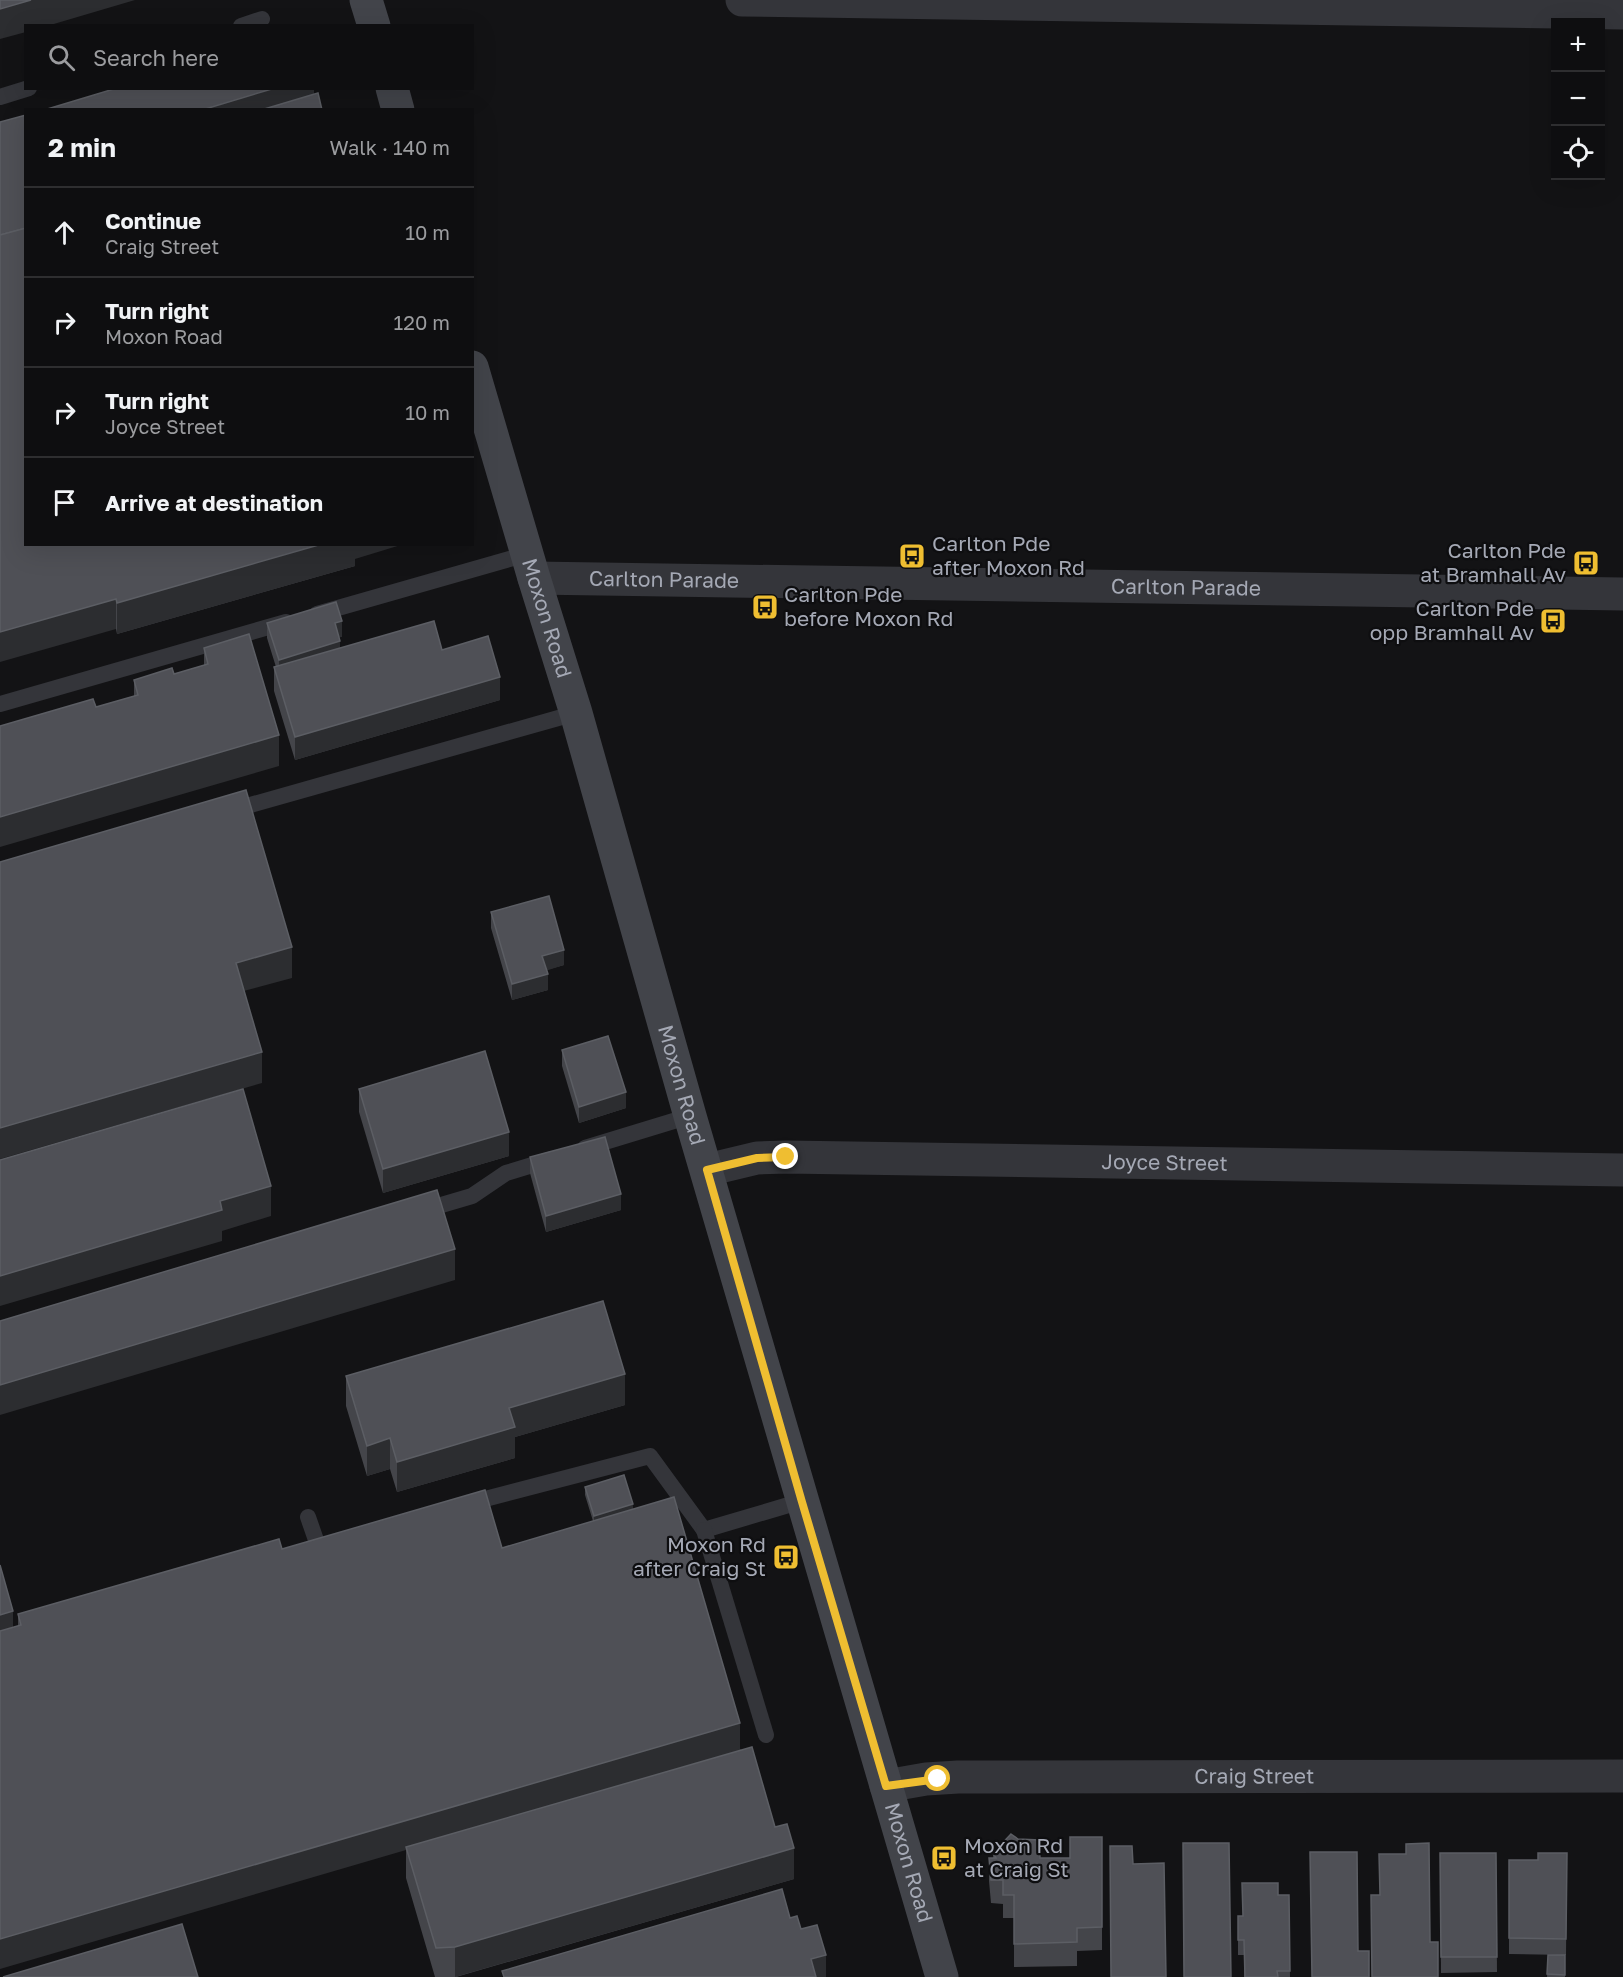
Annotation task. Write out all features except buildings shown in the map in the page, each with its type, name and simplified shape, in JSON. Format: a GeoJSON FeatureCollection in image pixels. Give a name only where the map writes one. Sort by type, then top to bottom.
{"type":"FeatureCollection","features":[{"type":"Feature","properties":{"kind":"main road"},"geometry":{"type":"LineString","coordinates":[[366,0],[373,24]]}},
{"type":"Feature","properties":{"kind":"main road"},"geometry":{"type":"LineString","coordinates":[[393,90],[397,108]]}},
{"type":"Feature","properties":{"kind":"main road","name":"Moxon Road"},"geometry":{"type":"LineString","coordinates":[[474,374],[576,713],[690,1116],[942,1977]]}},
{"type":"Feature","properties":{"kind":"street"},"geometry":{"type":"LineString","coordinates":[[742,0],[1623,13]]}},
{"type":"Feature","properties":{"kind":"street","name":"Carlton Parade"},"geometry":{"type":"LineString","coordinates":[[530,566],[1623,594]]}},
{"type":"Feature","properties":{"kind":"street","name":"Joyce Street"},"geometry":{"type":"LineString","coordinates":[[707,1170],[757,1158],[786,1157],[1623,1170]]}},
{"type":"Feature","properties":{"kind":"street","name":"Craig Street"},"geometry":{"type":"LineString","coordinates":[[886,1786],[926,1779],[958,1777],[1623,1776]]}},
{"type":"Feature","properties":{"kind":"lane"},"geometry":{"type":"LineString","coordinates":[[247,24],[262,19]]}},
{"type":"Feature","properties":{"kind":"lane"},"geometry":{"type":"LineString","coordinates":[[0,97],[24,89]]}},
{"type":"Feature","properties":{"kind":"lane"},"geometry":{"type":"LineString","coordinates":[[0,704],[530,566]]}},
{"type":"Feature","properties":{"kind":"lane"},"geometry":{"type":"LineString","coordinates":[[219,814],[576,713]]}},
{"type":"Feature","properties":{"kind":"lane"},"geometry":{"type":"LineString","coordinates":[[403,1216],[472,1196],[506,1173],[690,1116]]}},
{"type":"Feature","properties":{"kind":"lane"},"geometry":{"type":"LineString","coordinates":[[455,1507],[650,1456],[704,1530],[766,1735]]}},
{"type":"Feature","properties":{"kind":"lane"},"geometry":{"type":"LineString","coordinates":[[704,1530],[802,1502]]}},
{"type":"Feature","properties":{"kind":"lane"},"geometry":{"type":"LineString","coordinates":[[308,1517],[317,1543]]}},
{"type":"Feature","properties":{"kind":"place","name":"Carlton Pde after Moxon Rd"},"geometry":{"type":"Point","coordinates":[912,556]}},
{"type":"Feature","properties":{"kind":"place","name":"Carlton Pde at Bramhall Av"},"geometry":{"type":"Point","coordinates":[1586,563]}},
{"type":"Feature","properties":{"kind":"place","name":"Carlton Pde before Moxon Rd"},"geometry":{"type":"Point","coordinates":[765,607]}},
{"type":"Feature","properties":{"kind":"place","name":"Carlton Pde opp Bramhall Av"},"geometry":{"type":"Point","coordinates":[1553,621]}},
{"type":"Feature","properties":{"kind":"place","name":"Moxon Rd after Craig St"},"geometry":{"type":"Point","coordinates":[786,1557]}},
{"type":"Feature","properties":{"kind":"place","name":"Moxon Rd at Craig St"},"geometry":{"type":"Point","coordinates":[944,1858]}},
{"type":"Feature","properties":{"kind":"route"},"geometry":{"type":"LineString","coordinates":[[786,1157],[757,1158],[707,1170],[886,1786],[938,1779]]}}]}
